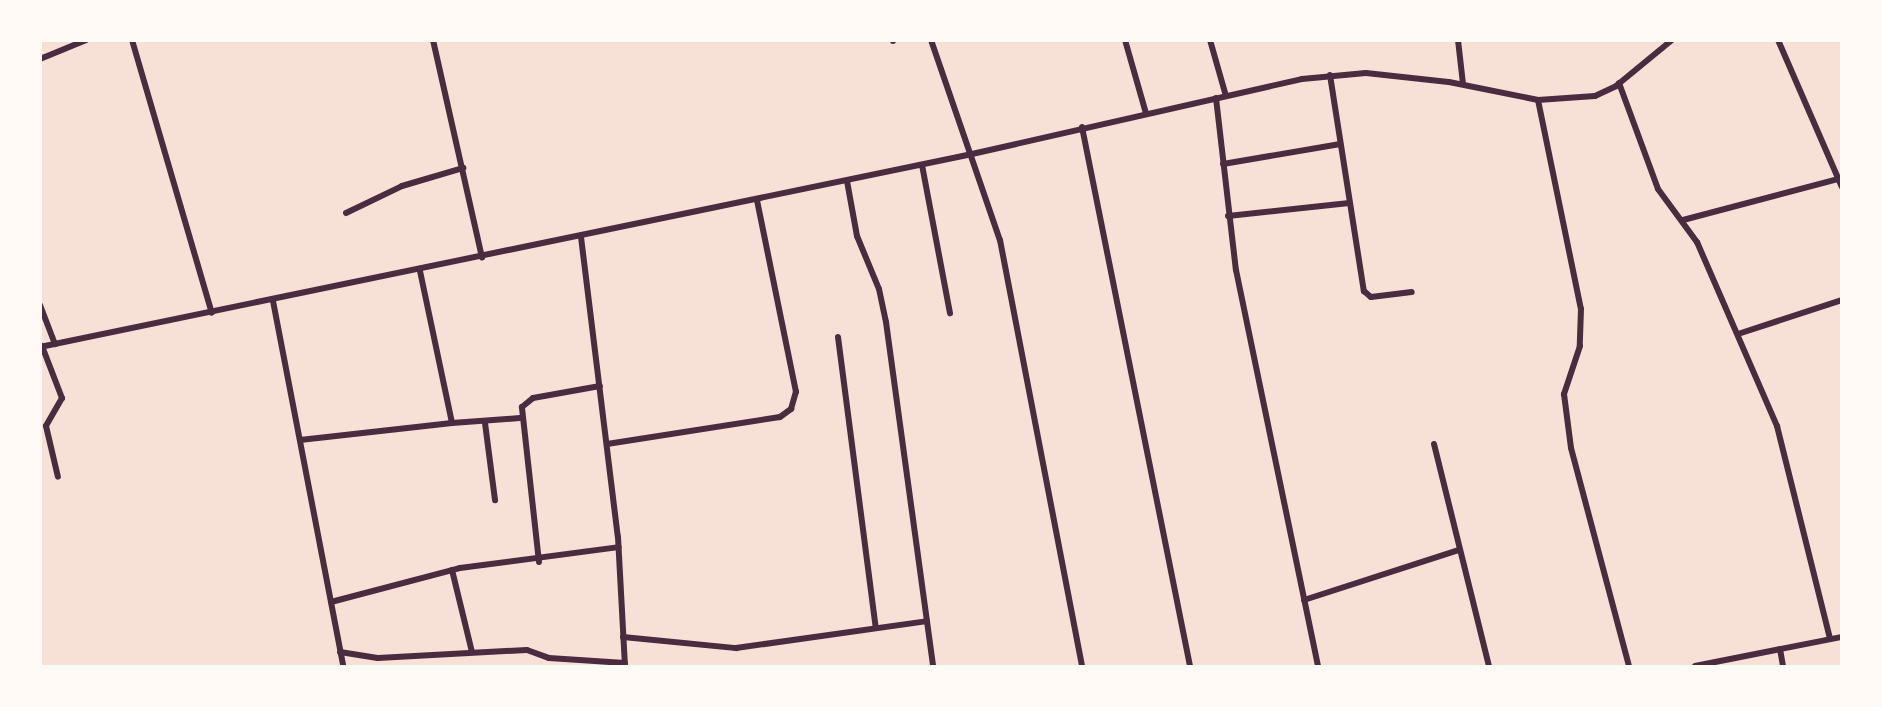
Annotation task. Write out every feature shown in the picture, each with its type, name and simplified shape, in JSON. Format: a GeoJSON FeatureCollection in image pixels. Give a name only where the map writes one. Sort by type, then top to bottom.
{"type":"FeatureCollection","features":[{"type":"Feature","properties":{"kind":"street"},"geometry":{"type":"LineString","coordinates":[[40,59],[86,40]]}},
{"type":"Feature","properties":{"kind":"street"},"geometry":{"type":"LineString","coordinates":[[132,40],[212,313]]}},
{"type":"Feature","properties":{"kind":"street"},"geometry":{"type":"LineString","coordinates":[[433,40],[482,258]]}},
{"type":"Feature","properties":{"kind":"street"},"geometry":{"type":"LineString","coordinates":[[931,40],[1000,240],[1082,666]]}},
{"type":"Feature","properties":{"kind":"street"},"geometry":{"type":"LineString","coordinates":[[1125,40],[1146,113]]}},
{"type":"Feature","properties":{"kind":"street"},"geometry":{"type":"LineString","coordinates":[[1210,40],[1227,96]]}},
{"type":"Feature","properties":{"kind":"street"},"geometry":{"type":"LineString","coordinates":[[1458,40],[1463,84]]}},
{"type":"Feature","properties":{"kind":"street"},"geometry":{"type":"LineString","coordinates":[[58,477],[46,426],[62,398],[41,346],[482,258],[922,165],[1082,127],[1330,75],[1405,76],[1463,84],[1538,100],[1595,96],[1619,83],[1672,40]]}},
{"type":"Feature","properties":{"kind":"street"},"geometry":{"type":"LineString","coordinates":[[1778,40],[1842,187]]}},
{"type":"Feature","properties":{"kind":"street"},"geometry":{"type":"LineString","coordinates":[[1330,75],[1364,291],[1371,297],[1413,292]]}},
{"type":"Feature","properties":{"kind":"street"},"geometry":{"type":"LineString","coordinates":[[1619,83],[1658,189],[1683,220],[1738,334],[1790,469],[1830,639]]}},
{"type":"Feature","properties":{"kind":"street"},"geometry":{"type":"LineString","coordinates":[[1216,98],[1228,216],[1318,666]]}},
{"type":"Feature","properties":{"kind":"street"},"geometry":{"type":"LineString","coordinates":[[1538,100],[1583,332],[1564,394],[1571,448],[1629,666]]}},
{"type":"Feature","properties":{"kind":"street"},"geometry":{"type":"LineString","coordinates":[[1082,127],[1190,666]]}},
{"type":"Feature","properties":{"kind":"street"},"geometry":{"type":"LineString","coordinates":[[1223,164],[1340,144]]}},
{"type":"Feature","properties":{"kind":"street"},"geometry":{"type":"LineString","coordinates":[[922,165],[950,313]]}},
{"type":"Feature","properties":{"kind":"street"},"geometry":{"type":"LineString","coordinates":[[346,213],[402,186],[462,168]]}},
{"type":"Feature","properties":{"kind":"street"},"geometry":{"type":"LineString","coordinates":[[1683,220],[1838,179]]}},
{"type":"Feature","properties":{"kind":"street"},"geometry":{"type":"LineString","coordinates":[[847,181],[857,236],[879,289],[886,322],[933,666]]}},
{"type":"Feature","properties":{"kind":"street"},"geometry":{"type":"LineString","coordinates":[[607,444],[780,417],[791,409],[796,392],[757,200]]}},
{"type":"Feature","properties":{"kind":"street"},"geometry":{"type":"LineString","coordinates":[[1228,216],[1349,203]]}},
{"type":"Feature","properties":{"kind":"street"},"geometry":{"type":"LineString","coordinates":[[340,652],[378,658],[527,650],[549,658],[625,665],[619,547],[581,237]]}},
{"type":"Feature","properties":{"kind":"street"},"geometry":{"type":"LineString","coordinates":[[420,271],[452,423]]}},
{"type":"Feature","properties":{"kind":"street"},"geometry":{"type":"LineString","coordinates":[[1738,334],[1842,300]]}},
{"type":"Feature","properties":{"kind":"street"},"geometry":{"type":"LineString","coordinates":[[273,301],[343,666]]}},
{"type":"Feature","properties":{"kind":"street"},"geometry":{"type":"LineString","coordinates":[[40,305],[55,344]]}},
{"type":"Feature","properties":{"kind":"street"},"geometry":{"type":"LineString","coordinates":[[838,337],[876,628]]}},
{"type":"Feature","properties":{"kind":"street"},"geometry":{"type":"LineString","coordinates":[[539,562],[520,417],[522,407],[532,399],[600,387]]}},
{"type":"Feature","properties":{"kind":"street"},"geometry":{"type":"LineString","coordinates":[[300,440],[452,423],[485,423],[520,417]]}},
{"type":"Feature","properties":{"kind":"street"},"geometry":{"type":"LineString","coordinates":[[485,423],[495,500]]}},
{"type":"Feature","properties":{"kind":"street"},"geometry":{"type":"LineString","coordinates":[[1434,444],[1489,666]]}},
{"type":"Feature","properties":{"kind":"street"},"geometry":{"type":"LineString","coordinates":[[331,602],[452,570],[539,562],[619,547]]}},
{"type":"Feature","properties":{"kind":"street"},"geometry":{"type":"LineString","coordinates":[[1304,600],[1459,550]]}},
{"type":"Feature","properties":{"kind":"street"},"geometry":{"type":"LineString","coordinates":[[452,570],[472,652]]}},
{"type":"Feature","properties":{"kind":"street"},"geometry":{"type":"LineString","coordinates":[[623,637],[736,648],[927,621]]}},
{"type":"Feature","properties":{"kind":"street"},"geometry":{"type":"LineString","coordinates":[[1695,666],[1842,636]]}},
{"type":"Feature","properties":{"kind":"street"},"geometry":{"type":"LineString","coordinates":[[1780,649],[1783,666]]}}]}
